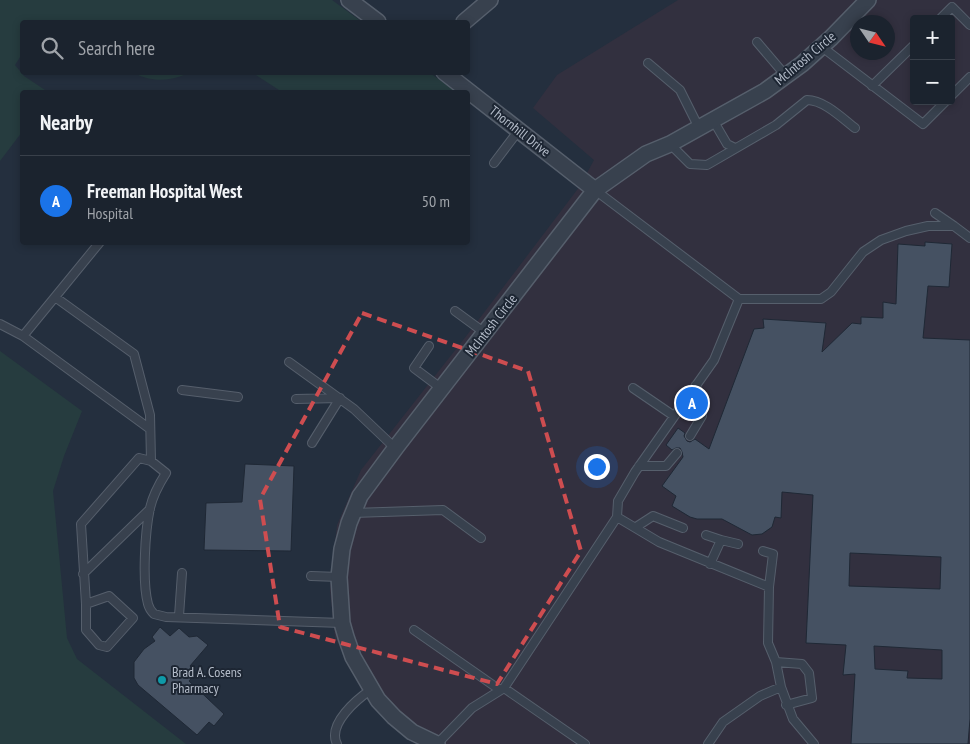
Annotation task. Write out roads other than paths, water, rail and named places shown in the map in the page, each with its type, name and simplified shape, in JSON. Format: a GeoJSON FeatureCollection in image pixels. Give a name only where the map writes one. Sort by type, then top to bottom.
{"type":"FeatureCollection","features":[{"type":"Feature","properties":{"kind":"street"},"geometry":{"type":"LineString","coordinates":[[349,0],[375,20]]}},
{"type":"Feature","properties":{"kind":"street"},"geometry":{"type":"LineString","coordinates":[[466,20],[490,0]]}},
{"type":"Feature","properties":{"kind":"street","name":"McIntosh Circle"},"geometry":{"type":"LineString","coordinates":[[437,744],[412,732],[378,700],[353,657],[342,623],[339,577],[342,549],[348,522],[360,496],[595,190],[646,154],[670,144],[765,91],[822,47],[863,1]]}},
{"type":"Feature","properties":{"kind":"street","name":"Thornhill Drive"},"geometry":{"type":"LineString","coordinates":[[448,75],[467,90]]}},
{"type":"Feature","properties":{"kind":"street","name":"Thornhill Drive"},"geometry":{"type":"LineString","coordinates":[[470,92],[595,190]]}},
{"type":"Feature","properties":{"kind":"lane"},"geometry":{"type":"LineString","coordinates":[[944,15],[952,7],[970,25]]}},
{"type":"Feature","properties":{"kind":"lane"},"geometry":{"type":"LineString","coordinates":[[757,42],[786,76]]}},
{"type":"Feature","properties":{"kind":"lane"},"geometry":{"type":"LineString","coordinates":[[822,47],[923,124],[942,105]]}},
{"type":"Feature","properties":{"kind":"lane"},"geometry":{"type":"LineString","coordinates":[[872,86],[910,49]]}},
{"type":"Feature","properties":{"kind":"lane"},"geometry":{"type":"LineString","coordinates":[[648,63],[680,90],[699,128]]}},
{"type":"Feature","properties":{"kind":"lane"},"geometry":{"type":"LineString","coordinates":[[955,92],[970,77]]}},
{"type":"Feature","properties":{"kind":"lane"},"geometry":{"type":"LineString","coordinates":[[670,144],[690,164],[707,165],[776,125],[807,100],[814,100],[823,105],[856,128]]}},
{"type":"Feature","properties":{"kind":"lane"},"geometry":{"type":"LineString","coordinates":[[713,120],[727,144],[735,148]]}},
{"type":"Feature","properties":{"kind":"lane"},"geometry":{"type":"LineString","coordinates":[[494,163],[519,130]]}},
{"type":"Feature","properties":{"kind":"lane"},"geometry":{"type":"LineString","coordinates":[[595,190],[739,299],[821,298],[831,292],[863,252],[881,240],[928,226],[954,226]]}},
{"type":"Feature","properties":{"kind":"lane"},"geometry":{"type":"LineString","coordinates":[[935,213],[970,238]]}},
{"type":"Feature","properties":{"kind":"lane"},"geometry":{"type":"LineString","coordinates":[[23,336],[98,245]]}},
{"type":"Feature","properties":{"kind":"lane"},"geometry":{"type":"LineString","coordinates":[[55,297],[134,354],[150,415],[151,461]]}},
{"type":"Feature","properties":{"kind":"lane"},"geometry":{"type":"LineString","coordinates":[[437,744],[472,708],[502,689],[617,517],[618,501],[639,466],[714,360],[739,299]]}},
{"type":"Feature","properties":{"kind":"lane"},"geometry":{"type":"LineString","coordinates":[[456,310],[485,333]]}},
{"type":"Feature","properties":{"kind":"lane"},"geometry":{"type":"LineString","coordinates":[[0,324],[23,336],[150,429]]}},
{"type":"Feature","properties":{"kind":"lane"},"geometry":{"type":"LineString","coordinates":[[430,346],[414,368],[442,389]]}},
{"type":"Feature","properties":{"kind":"lane"},"geometry":{"type":"LineString","coordinates":[[289,362],[340,398],[372,424],[396,448]]}},
{"type":"Feature","properties":{"kind":"lane"},"geometry":{"type":"LineString","coordinates":[[690,436],[702,416],[696,385]]}},
{"type":"Feature","properties":{"kind":"lane"},"geometry":{"type":"LineString","coordinates":[[633,388],[674,416]]}},
{"type":"Feature","properties":{"kind":"lane"},"geometry":{"type":"LineString","coordinates":[[182,390],[238,397]]}},
{"type":"Feature","properties":{"kind":"lane"},"geometry":{"type":"LineString","coordinates":[[296,399],[340,398]]}},
{"type":"Feature","properties":{"kind":"lane"},"geometry":{"type":"LineString","coordinates":[[312,443],[340,398]]}},
{"type":"Feature","properties":{"kind":"lane"},"geometry":{"type":"LineString","coordinates":[[639,466],[666,466],[677,453]]}},
{"type":"Feature","properties":{"kind":"lane"},"geometry":{"type":"LineString","coordinates":[[86,604],[109,596],[134,618],[107,647],[99,645],[86,630],[80,524],[139,458],[151,461],[166,473],[156,490],[150,509],[146,546],[145,575],[148,606],[154,614],[166,617],[342,623]]}},
{"type":"Feature","properties":{"kind":"lane"},"geometry":{"type":"LineString","coordinates":[[83,574],[150,509]]}},
{"type":"Feature","properties":{"kind":"lane"},"geometry":{"type":"LineString","coordinates":[[353,513],[443,510],[481,538]]}},
{"type":"Feature","properties":{"kind":"lane"},"geometry":{"type":"LineString","coordinates":[[636,527],[653,516],[683,528]]}},
{"type":"Feature","properties":{"kind":"lane"},"geometry":{"type":"LineString","coordinates":[[617,517],[659,542],[769,587]]}},
{"type":"Feature","properties":{"kind":"lane"},"geometry":{"type":"LineString","coordinates":[[706,535],[738,544]]}},
{"type":"Feature","properties":{"kind":"lane"},"geometry":{"type":"LineString","coordinates":[[710,564],[720,540]]}},
{"type":"Feature","properties":{"kind":"lane"},"geometry":{"type":"LineString","coordinates":[[763,551],[774,554],[769,587],[768,643],[776,662],[786,705],[793,719],[814,744]]}},
{"type":"Feature","properties":{"kind":"lane"},"geometry":{"type":"LineString","coordinates":[[179,616],[182,573]]}},
{"type":"Feature","properties":{"kind":"lane"},"geometry":{"type":"LineString","coordinates":[[311,576],[339,577]]}},
{"type":"Feature","properties":{"kind":"lane"},"geometry":{"type":"LineString","coordinates":[[414,630],[585,744]]}},
{"type":"Feature","properties":{"kind":"lane"},"geometry":{"type":"LineString","coordinates":[[776,662],[802,664],[809,672],[812,698],[786,705]]}},
{"type":"Feature","properties":{"kind":"lane"},"geometry":{"type":"LineString","coordinates":[[708,744],[723,722],[760,696],[781,686]]}},
{"type":"Feature","properties":{"kind":"lane"},"geometry":{"type":"LineString","coordinates":[[337,744],[334,732],[338,721],[358,698],[372,689]]}},
{"type":"Feature","properties":{"kind":"place","name":"Freeman Hospital West"},"geometry":{"type":"Point","coordinates":[692,403]}},
{"type":"Feature","properties":{"kind":"place","name":"Brad A. Cosens Pharmacy"},"geometry":{"type":"Point","coordinates":[162,680]}}]}
